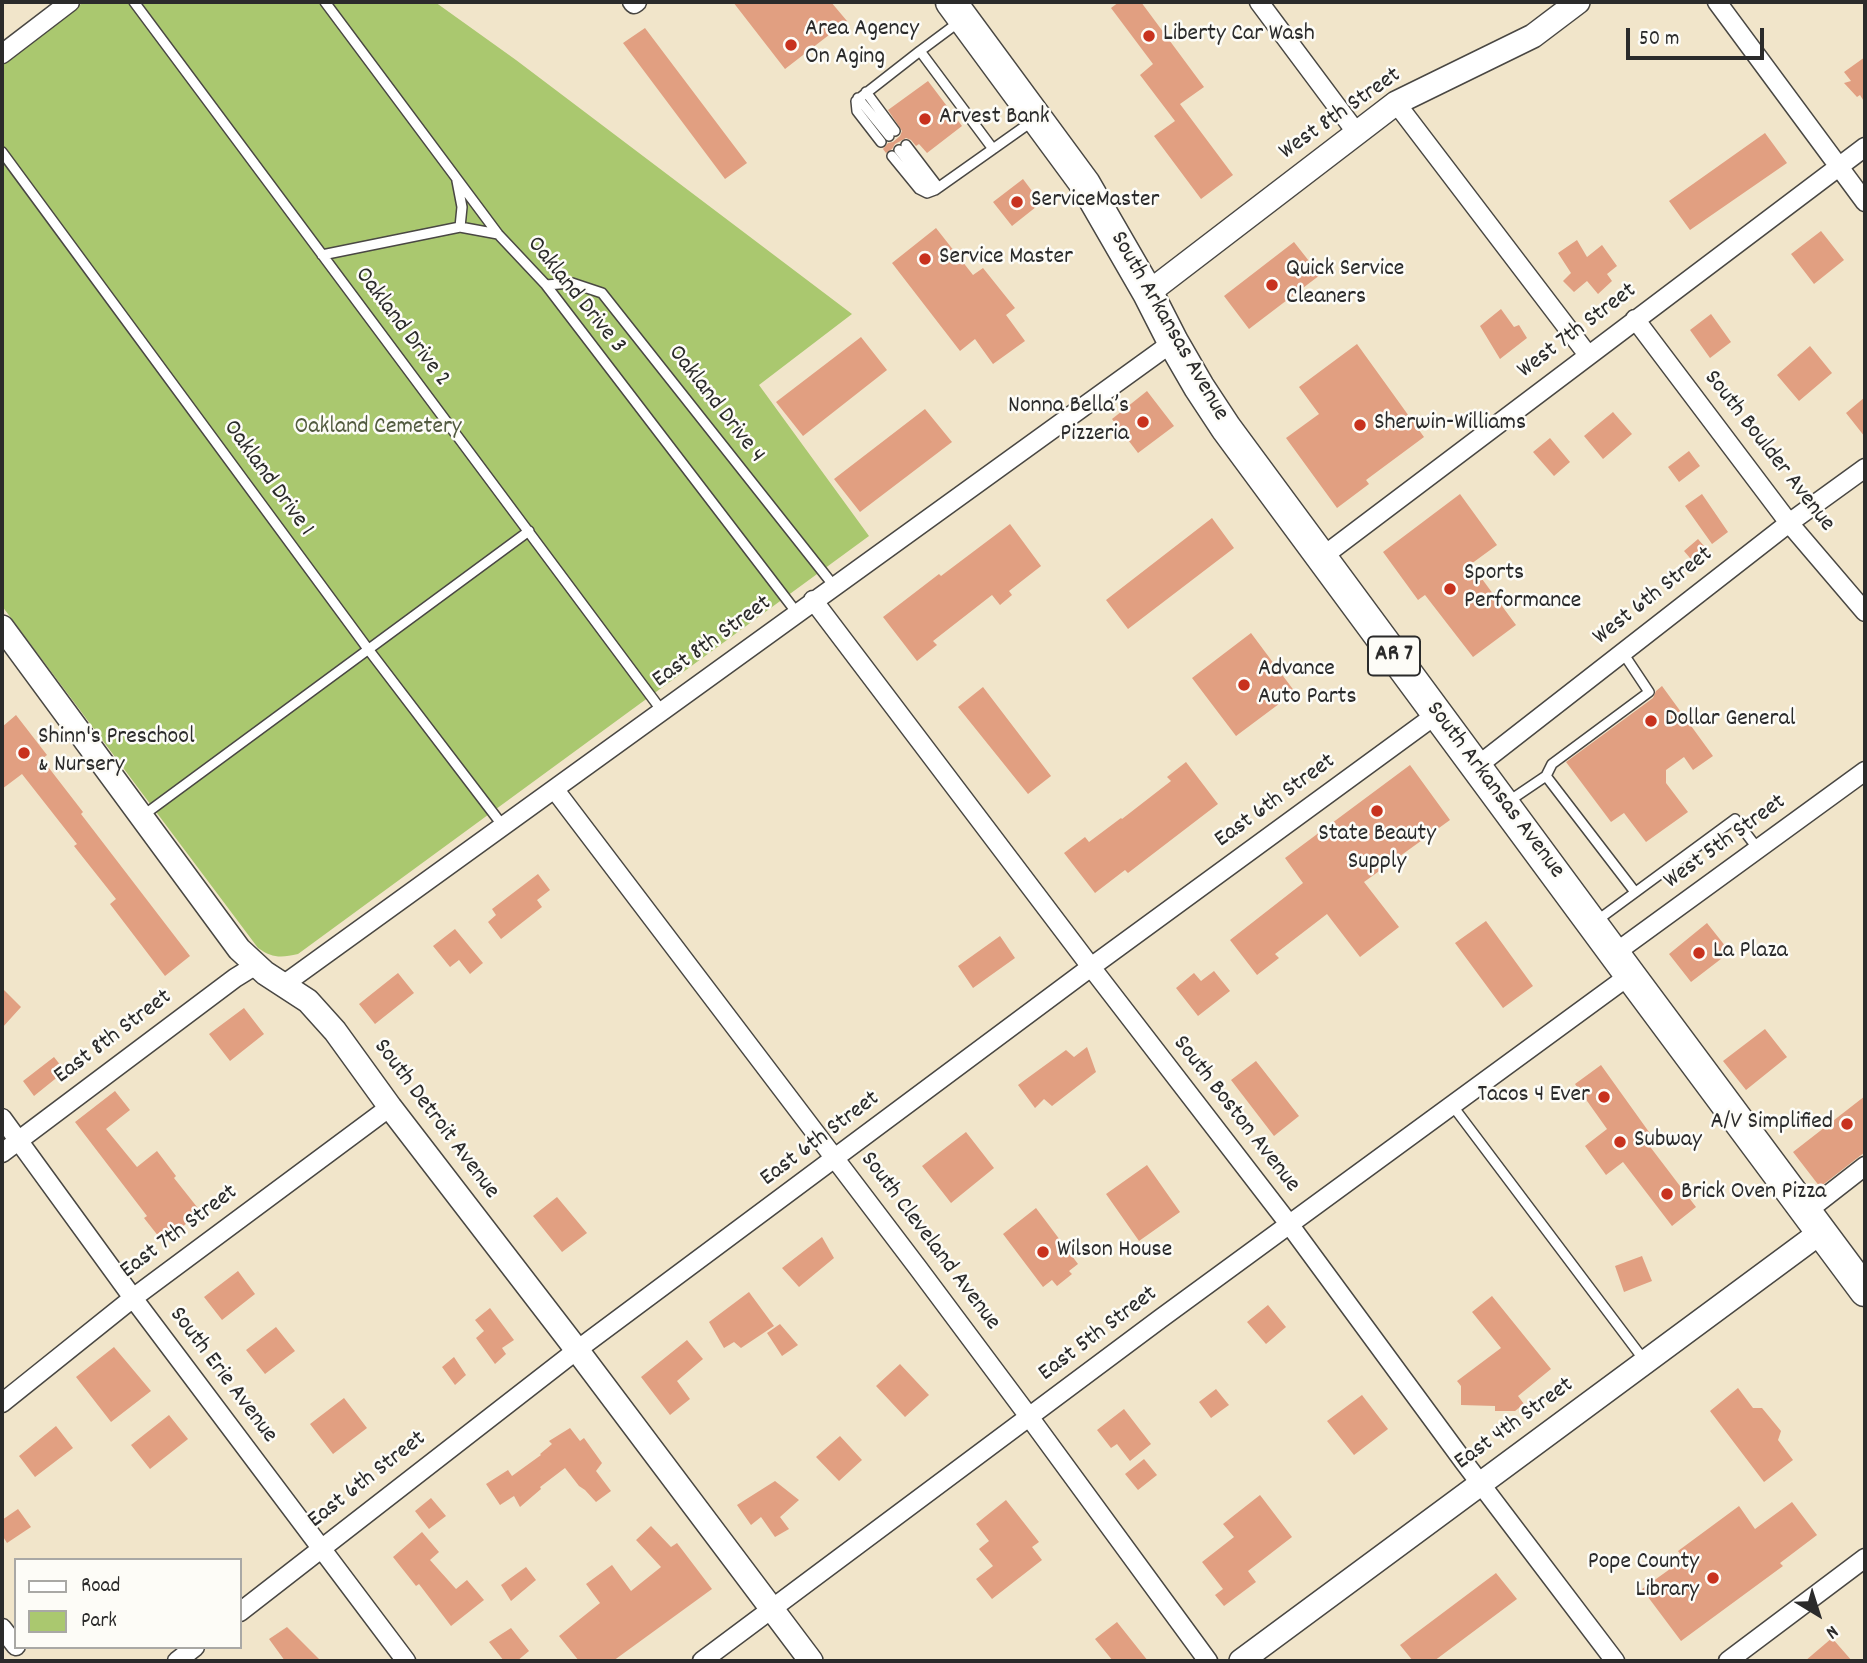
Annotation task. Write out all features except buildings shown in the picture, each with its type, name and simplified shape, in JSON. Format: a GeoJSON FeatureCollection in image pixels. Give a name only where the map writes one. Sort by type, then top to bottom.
{"type":"FeatureCollection","features":[{"type":"Feature","properties":{"kind":"highway","name":"South Arkansas Avenue"},"geometry":{"type":"LineString","coordinates":[[957,10],[1085,184],[1199,387],[1226,428],[1865,1291]]}},
{"type":"Feature","properties":{"kind":"street"},"geometry":{"type":"LineString","coordinates":[[2,54],[70,2]]}},
{"type":"Feature","properties":{"kind":"street"},"geometry":{"type":"LineString","coordinates":[[1259,2],[1356,132]]}},
{"type":"Feature","properties":{"kind":"street","name":"West 8th Street"},"geometry":{"type":"LineString","coordinates":[[1148,293],[1396,103],[1533,36],[1578,2]]}},
{"type":"Feature","properties":{"kind":"street"},"geometry":{"type":"LineString","coordinates":[[1717,2],[1865,202]]}},
{"type":"Feature","properties":{"kind":"street"},"geometry":{"type":"LineString","coordinates":[[1396,103],[1588,355]]}},
{"type":"Feature","properties":{"kind":"street","name":"West 7th Street"},"geometry":{"type":"LineString","coordinates":[[1321,557],[1865,147]]}},
{"type":"Feature","properties":{"kind":"street","name":"South Boulder Avenue"},"geometry":{"type":"LineString","coordinates":[[1635,319],[1789,523],[1865,612]]}},
{"type":"Feature","properties":{"kind":"street","name":"East 8th Street"},"geometry":{"type":"LineString","coordinates":[[284,985],[1173,342]]}},
{"type":"Feature","properties":{"kind":"street","name":"West 6th Street"},"geometry":{"type":"LineString","coordinates":[[1476,767],[1865,467]]}},
{"type":"Feature","properties":{"kind":"street","name":"South Boston Avenue"},"geometry":{"type":"LineString","coordinates":[[813,600],[1289,1224],[1615,1661]]}},
{"type":"Feature","properties":{"kind":"street","name":"South Detroit Avenue"},"geometry":{"type":"LineString","coordinates":[[2,627],[239,949],[265,974],[308,1001],[335,1031],[811,1661]]}},
{"type":"Feature","properties":{"kind":"street","name":"East 6th Street"},"geometry":{"type":"LineString","coordinates":[[242,1610],[578,1350],[1091,967],[1437,714]]}},
{"type":"Feature","properties":{"kind":"street","name":"West 5th Street"},"geometry":{"type":"LineString","coordinates":[[1622,964],[1758,849],[1865,771]]}},
{"type":"Feature","properties":{"kind":"street","name":"South Cleveland Avenue"},"geometry":{"type":"LineString","coordinates":[[555,790],[836,1159],[1208,1661]]}},
{"type":"Feature","properties":{"kind":"street","name":"East 5th Street"},"geometry":{"type":"LineString","coordinates":[[702,1661],[1452,1105],[1622,964]]}},
{"type":"Feature","properties":{"kind":"street","name":"East 8th Street"},"geometry":{"type":"LineString","coordinates":[[2,1153],[256,965]]}},
{"type":"Feature","properties":{"kind":"street","name":"East 7th Street"},"geometry":{"type":"LineString","coordinates":[[2,1403],[134,1298],[390,1107]]}},
{"type":"Feature","properties":{"kind":"street","name":"South Erie Avenue"},"geometry":{"type":"LineString","coordinates":[[2,1118],[406,1661]]}},
{"type":"Feature","properties":{"kind":"street"},"geometry":{"type":"LineString","coordinates":[[1814,1222],[1865,1166]]}},
{"type":"Feature","properties":{"kind":"street","name":"East 4th Street"},"geometry":{"type":"LineString","coordinates":[[1241,1661],[1646,1361],[1814,1222]]}},
{"type":"Feature","properties":{"kind":"street"},"geometry":{"type":"LineString","coordinates":[[1728,1661],[1865,1558]]}},
{"type":"Feature","properties":{"kind":"street"},"geometry":{"type":"LineString","coordinates":[[2,1628],[14,1644]]}},
{"type":"Feature","properties":{"kind":"street"},"geometry":{"type":"LineString","coordinates":[[177,1661],[192,1649]]}},
{"type":"Feature","properties":{"kind":"lane","name":"Oakland Drive 2"},"geometry":{"type":"LineString","coordinates":[[134,2],[662,711]]}},
{"type":"Feature","properties":{"kind":"lane","name":"Oakland Drive 3"},"geometry":{"type":"LineString","coordinates":[[324,2],[498,234],[546,285],[797,613]]}},
{"type":"Feature","properties":{"kind":"lane"},"geometry":{"type":"LineString","coordinates":[[862,95],[888,137],[857,111],[856,101],[862,95],[920,51],[957,10]]}},
{"type":"Feature","properties":{"kind":"lane"},"geometry":{"type":"LineString","coordinates":[[920,51],[993,149]]}},
{"type":"Feature","properties":{"kind":"lane"},"geometry":{"type":"LineString","coordinates":[[935,189],[899,150],[919,190],[923,192],[935,189],[1037,118]]}},
{"type":"Feature","properties":{"kind":"lane","name":"Oakland Drive 1"},"geometry":{"type":"LineString","coordinates":[[2,152],[368,649],[503,826]]}},
{"type":"Feature","properties":{"kind":"lane"},"geometry":{"type":"LineString","coordinates":[[457,179],[462,207],[460,227]]}},
{"type":"Feature","properties":{"kind":"lane"},"geometry":{"type":"LineString","coordinates":[[322,255],[460,227],[498,234]]}},
{"type":"Feature","properties":{"kind":"lane","name":"Oakland Drive 4"},"geometry":{"type":"LineString","coordinates":[[546,285],[572,283],[602,293],[834,586]]}},
{"type":"Feature","properties":{"kind":"lane"},"geometry":{"type":"LineString","coordinates":[[141,817],[529,531]]}},
{"type":"Feature","properties":{"kind":"lane"},"geometry":{"type":"LineString","coordinates":[[1504,805],[1546,776],[1552,764],[1648,692],[1623,653]]}},
{"type":"Feature","properties":{"kind":"lane"},"geometry":{"type":"LineString","coordinates":[[1546,776],[1635,892]]}},
{"type":"Feature","properties":{"kind":"lane"},"geometry":{"type":"LineString","coordinates":[[1593,923],[1735,819],[1758,849]]}},
{"type":"Feature","properties":{"kind":"lane"},"geometry":{"type":"LineString","coordinates":[[1452,1105],[1646,1361]]}},
{"type":"Feature","properties":{"kind":"green space","name":"Oakland Cemetery"},"geometry":{"type":"Polygon","coordinates":[[[84,2],[435,2],[852,314],[759,385],[869,536],[298,954],[277,956],[258,948],[2,606],[2,58],[84,2]]]}},
{"type":"Feature","properties":{"kind":"place","name":"Liberty Car Wash"},"geometry":{"type":"Point","coordinates":[1149,36]}},
{"type":"Feature","properties":{"kind":"place","name":"Area Agency On Aging"},"geometry":{"type":"Point","coordinates":[791,45]}},
{"type":"Feature","properties":{"kind":"place","name":"Arvest Bank"},"geometry":{"type":"Point","coordinates":[925,119]}},
{"type":"Feature","properties":{"kind":"place","name":"ServiceMaster"},"geometry":{"type":"Point","coordinates":[1017,202]}},
{"type":"Feature","properties":{"kind":"place","name":"Service Master"},"geometry":{"type":"Point","coordinates":[925,259]}},
{"type":"Feature","properties":{"kind":"place","name":"Quick Service Cleaners"},"geometry":{"type":"Point","coordinates":[1272,285]}},
{"type":"Feature","properties":{"kind":"place","name":"Nonna Bella’s Pizzeria"},"geometry":{"type":"Point","coordinates":[1143,422]}},
{"type":"Feature","properties":{"kind":"place","name":"Sherwin-Williams"},"geometry":{"type":"Point","coordinates":[1360,425]}},
{"type":"Feature","properties":{"kind":"place","name":"Sports Performance"},"geometry":{"type":"Point","coordinates":[1450,589]}},
{"type":"Feature","properties":{"kind":"place","name":"Advance Auto Parts"},"geometry":{"type":"Point","coordinates":[1244,685]}},
{"type":"Feature","properties":{"kind":"place","name":"Dollar General"},"geometry":{"type":"Point","coordinates":[1651,721]}},
{"type":"Feature","properties":{"kind":"place","name":"Shinn's Preschool & Nursery"},"geometry":{"type":"Point","coordinates":[24,753]}},
{"type":"Feature","properties":{"kind":"place","name":"State Beauty Supply"},"geometry":{"type":"Point","coordinates":[1377,811]}},
{"type":"Feature","properties":{"kind":"place","name":"La Plaza"},"geometry":{"type":"Point","coordinates":[1699,953]}},
{"type":"Feature","properties":{"kind":"place","name":"Tacos 4 Ever"},"geometry":{"type":"Point","coordinates":[1604,1097]}},
{"type":"Feature","properties":{"kind":"place","name":"A/V Simplified"},"geometry":{"type":"Point","coordinates":[1847,1124]}},
{"type":"Feature","properties":{"kind":"place","name":"Subway"},"geometry":{"type":"Point","coordinates":[1620,1142]}},
{"type":"Feature","properties":{"kind":"place","name":"Brick Oven Pizza"},"geometry":{"type":"Point","coordinates":[1667,1194]}},
{"type":"Feature","properties":{"kind":"place","name":"Wilson House"},"geometry":{"type":"Point","coordinates":[1043,1252]}},
{"type":"Feature","properties":{"kind":"place","name":"Pope County Library"},"geometry":{"type":"Point","coordinates":[1713,1578]}}]}
